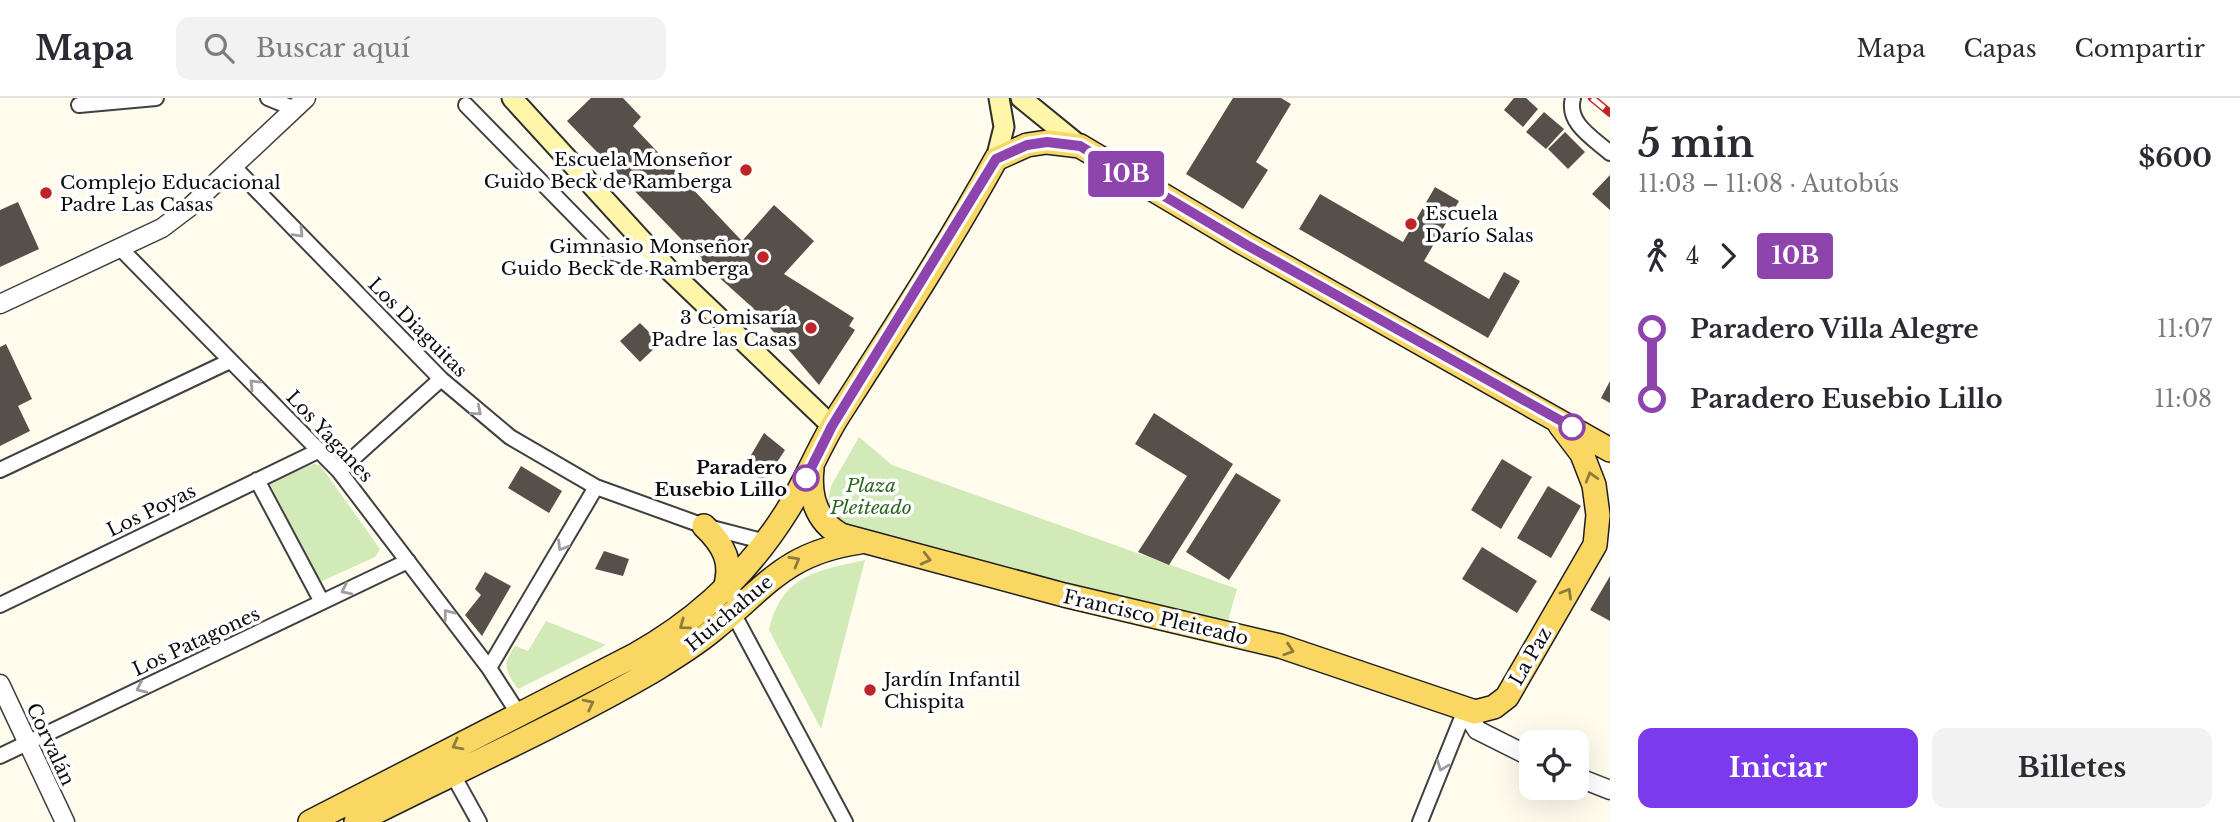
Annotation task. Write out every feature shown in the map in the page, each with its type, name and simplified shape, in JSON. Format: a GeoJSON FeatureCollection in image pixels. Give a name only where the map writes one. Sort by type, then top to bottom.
{"type":"FeatureCollection","features":[{"type":"Feature","properties":{"kind":"main road"},"geometry":{"type":"LineString","coordinates":[[512,98],[669,270],[832,426]]}},
{"type":"Feature","properties":{"kind":"main road"},"geometry":{"type":"LineString","coordinates":[[996,159],[1004,127],[999,98]]}},
{"type":"Feature","properties":{"kind":"main road"},"geometry":{"type":"LineString","coordinates":[[1021,98],[1080,146],[1245,244],[1610,450]]}},
{"type":"Feature","properties":{"kind":"main road"},"geometry":{"type":"LineString","coordinates":[[996,159],[1027,145],[1047,142],[1080,146]]}},
{"type":"Feature","properties":{"kind":"main road","name":"Huichahue"},"geometry":{"type":"LineString","coordinates":[[310,822],[654,645],[690,620],[724,591],[766,542],[812,466],[832,426],[996,159]]}},
{"type":"Feature","properties":{"kind":"main road"},"geometry":{"type":"LineString","coordinates":[[1550,414],[1573,440],[1589,469],[1605,536]]}},
{"type":"Feature","properties":{"kind":"main road","name":"Francisco Pleiteado"},"geometry":{"type":"LineString","coordinates":[[812,466],[811,488],[821,520],[835,532],[860,542],[1280,646],[1465,710]]}},
{"type":"Feature","properties":{"kind":"main road"},"geometry":{"type":"LineString","coordinates":[[704,526],[726,552],[728,574],[724,591]]}},
{"type":"Feature","properties":{"kind":"main road","name":"La Paz"},"geometry":{"type":"LineString","coordinates":[[1465,710],[1486,710],[1507,697],[1605,536]]}},
{"type":"Feature","properties":{"kind":"main road","name":"Huichahue"},"geometry":{"type":"LineString","coordinates":[[356,822],[453,775],[656,668],[700,640],[774,575],[800,557],[860,542]]}},
{"type":"Feature","properties":{"kind":"street"},"geometry":{"type":"LineString","coordinates":[[79,105],[156,98]]}},
{"type":"Feature","properties":{"kind":"street"},"geometry":{"type":"LineString","coordinates":[[268,98],[301,103]]}},
{"type":"Feature","properties":{"kind":"street"},"geometry":{"type":"LineString","coordinates":[[1573,98],[1571,112],[1576,122],[1610,153]]}},
{"type":"Feature","properties":{"kind":"street"},"geometry":{"type":"LineString","coordinates":[[0,304],[121,249],[169,223],[234,167],[301,103]]}},
{"type":"Feature","properties":{"kind":"street"},"geometry":{"type":"LineString","coordinates":[[466,105],[610,252],[669,270]]}},
{"type":"Feature","properties":{"kind":"street","name":"Los Diaguitas"},"geometry":{"type":"LineString","coordinates":[[234,167],[441,379],[510,437],[596,487]]}},
{"type":"Feature","properties":{"kind":"street","name":"Los Yaganes"},"geometry":{"type":"LineString","coordinates":[[121,249],[339,471],[489,668]]}},
{"type":"Feature","properties":{"kind":"street"},"geometry":{"type":"LineString","coordinates":[[0,470],[230,360]]}},
{"type":"Feature","properties":{"kind":"street"},"geometry":{"type":"LineString","coordinates":[[339,471],[441,379]]}},
{"type":"Feature","properties":{"kind":"street","name":"Los Poyas"},"geometry":{"type":"LineString","coordinates":[[0,605],[320,450]]}},
{"type":"Feature","properties":{"kind":"street"},"geometry":{"type":"LineString","coordinates":[[257,480],[322,602]]}},
{"type":"Feature","properties":{"kind":"street"},"geometry":{"type":"LineString","coordinates":[[529,735],[489,668],[596,487],[704,526],[766,542]]}},
{"type":"Feature","properties":{"kind":"street","name":"Los Patagones"},"geometry":{"type":"LineString","coordinates":[[0,756],[408,561]]}},
{"type":"Feature","properties":{"kind":"street"},"geometry":{"type":"LineString","coordinates":[[733,613],[845,822]]}},
{"type":"Feature","properties":{"kind":"street","name":"Corvalán"},"geometry":{"type":"LineString","coordinates":[[0,684],[65,822]]}},
{"type":"Feature","properties":{"kind":"street"},"geometry":{"type":"LineString","coordinates":[[1420,822],[1465,710]]}},
{"type":"Feature","properties":{"kind":"street","name":"Francisco Pleiteado"},"geometry":{"type":"LineString","coordinates":[[1465,710],[1477,730],[1519,751]]}},
{"type":"Feature","properties":{"kind":"street"},"geometry":{"type":"LineString","coordinates":[[453,775],[479,822]]}},
{"type":"Feature","properties":{"kind":"street"},"geometry":{"type":"LineString","coordinates":[[1589,782],[1610,790]]}},
{"type":"Feature","properties":{"kind":"green space","name":"Plaza Pleiteado"},"geometry":{"type":"Polygon","coordinates":[[[859,437],[892,465],[1237,589],[1227,624],[844,527],[828,504],[831,486],[859,437]]]}},
{"type":"Feature","properties":{"kind":"green space"},"geometry":{"type":"Polygon","coordinates":[[[314,464],[320,465],[380,549],[375,557],[320,582],[269,482],[314,464]]]}},
{"type":"Feature","properties":{"kind":"green space"},"geometry":{"type":"Polygon","coordinates":[[[865,560],[821,729],[769,630],[783,597],[804,578],[865,560]]]}},
{"type":"Feature","properties":{"kind":"green space"},"geometry":{"type":"Polygon","coordinates":[[[546,621],[606,645],[518,689],[508,672],[508,658],[515,646],[528,651],[546,621]]]}},
{"type":"Feature","properties":{"kind":"building"},"geometry":{"type":"Polygon","coordinates":[[[591,98],[623,98],[641,117],[633,126],[742,241],[774,205],[814,241],[784,274],[854,318],[849,326],[855,330],[819,385],[753,308],[714,273],[567,121],[591,98]]]}},
{"type":"Feature","properties":{"kind":"building"},"geometry":{"type":"Polygon","coordinates":[[[1233,98],[1281,98],[1291,104],[1256,162],[1268,170],[1243,209],[1186,174],[1233,98]]]}},
{"type":"Feature","properties":{"kind":"building"},"geometry":{"type":"Polygon","coordinates":[[[1514,98],[1526,98],[1538,109],[1523,127],[1504,110],[1514,98]]]}},
{"type":"Feature","properties":{"kind":"building"},"geometry":{"type":"Polygon","coordinates":[[[1544,112],[1564,129],[1546,149],[1526,132],[1544,112]]]}},
{"type":"Feature","properties":{"kind":"building"},"geometry":{"type":"Polygon","coordinates":[[[1565,132],[1585,152],[1568,169],[1548,149],[1565,132]]]}},
{"type":"Feature","properties":{"kind":"building"},"geometry":{"type":"Polygon","coordinates":[[[1610,175],[1610,210],[1592,194],[1610,175]]]}},
{"type":"Feature","properties":{"kind":"building"},"geometry":{"type":"Polygon","coordinates":[[[1435,187],[1459,201],[1424,261],[1489,299],[1504,272],[1520,281],[1488,338],[1299,229],[1320,194],[1403,242],[1435,187]]]}},
{"type":"Feature","properties":{"kind":"building"},"geometry":{"type":"Polygon","coordinates":[[[18,202],[39,249],[0,267],[0,210],[18,202]]]}},
{"type":"Feature","properties":{"kind":"building"},"geometry":{"type":"Polygon","coordinates":[[[640,323],[660,343],[640,362],[620,341],[640,323]]]}},
{"type":"Feature","properties":{"kind":"building"},"geometry":{"type":"Polygon","coordinates":[[[6,344],[32,399],[18,406],[30,431],[0,446],[0,347],[6,344]]]}},
{"type":"Feature","properties":{"kind":"building"},"geometry":{"type":"Polygon","coordinates":[[[1610,381],[1610,403],[1601,398],[1610,381]]]}},
{"type":"Feature","properties":{"kind":"building"},"geometry":{"type":"Polygon","coordinates":[[[1154,413],[1233,464],[1169,565],[1138,552],[1187,476],[1135,444],[1154,413]]]}},
{"type":"Feature","properties":{"kind":"building"},"geometry":{"type":"Polygon","coordinates":[[[764,433],[785,450],[764,482],[744,467],[764,433]]]}},
{"type":"Feature","properties":{"kind":"building"},"geometry":{"type":"Polygon","coordinates":[[[1502,459],[1532,477],[1501,529],[1471,510],[1502,459]]]}},
{"type":"Feature","properties":{"kind":"building"},"geometry":{"type":"Polygon","coordinates":[[[521,466],[562,491],[549,513],[508,488],[521,466]]]}},
{"type":"Feature","properties":{"kind":"building"},"geometry":{"type":"Polygon","coordinates":[[[1236,473],[1281,500],[1229,580],[1186,552],[1236,473]]]}},
{"type":"Feature","properties":{"kind":"building"},"geometry":{"type":"Polygon","coordinates":[[[1548,486],[1581,506],[1551,558],[1517,538],[1548,486]]]}},
{"type":"Feature","properties":{"kind":"building"},"geometry":{"type":"Polygon","coordinates":[[[1482,547],[1537,581],[1517,613],[1462,579],[1482,547]]]}},
{"type":"Feature","properties":{"kind":"building"},"geometry":{"type":"Polygon","coordinates":[[[604,551],[629,559],[623,576],[595,569],[604,551]]]}},
{"type":"Feature","properties":{"kind":"building"},"geometry":{"type":"Polygon","coordinates":[[[485,572],[511,586],[482,636],[465,615],[481,595],[475,589],[485,572]]]}},
{"type":"Feature","properties":{"kind":"building"},"geometry":{"type":"Polygon","coordinates":[[[1610,576],[1610,621],[1590,610],[1610,576]]]}},
{"type":"Feature","properties":{"kind":"railway"},"geometry":{"type":"LineString","coordinates":[[1592,98],[1610,113]]}},
{"type":"Feature","properties":{"kind":"bus line","name":"10B"},"geometry":{"type":"LineString","coordinates":[[806,478],[832,426],[996,159],[1027,145],[1047,142],[1080,146],[1245,244],[1572,427]]}},
{"type":"Feature","properties":{"kind":"place","name":"Escuela Monseñor Guido Beck de Ramberga"},"geometry":{"type":"Point","coordinates":[746,170]}},
{"type":"Feature","properties":{"kind":"place","name":"Complejo Educacional Padre Las Casas"},"geometry":{"type":"Point","coordinates":[46,193]}},
{"type":"Feature","properties":{"kind":"place","name":"Escuela Darío Salas"},"geometry":{"type":"Point","coordinates":[1411,224]}},
{"type":"Feature","properties":{"kind":"place","name":"Gimnasio Monseñor Guido Beck de Ramberga"},"geometry":{"type":"Point","coordinates":[763,257]}},
{"type":"Feature","properties":{"kind":"place","name":"3 Comisaría Padre las Casas"},"geometry":{"type":"Point","coordinates":[811,328]}},
{"type":"Feature","properties":{"kind":"place","name":"Paradero Eusebio Lillo"},"geometry":{"type":"Point","coordinates":[806,478]}},
{"type":"Feature","properties":{"kind":"place","name":"Jardín Infantil Chispita"},"geometry":{"type":"Point","coordinates":[870,690]}}]}
